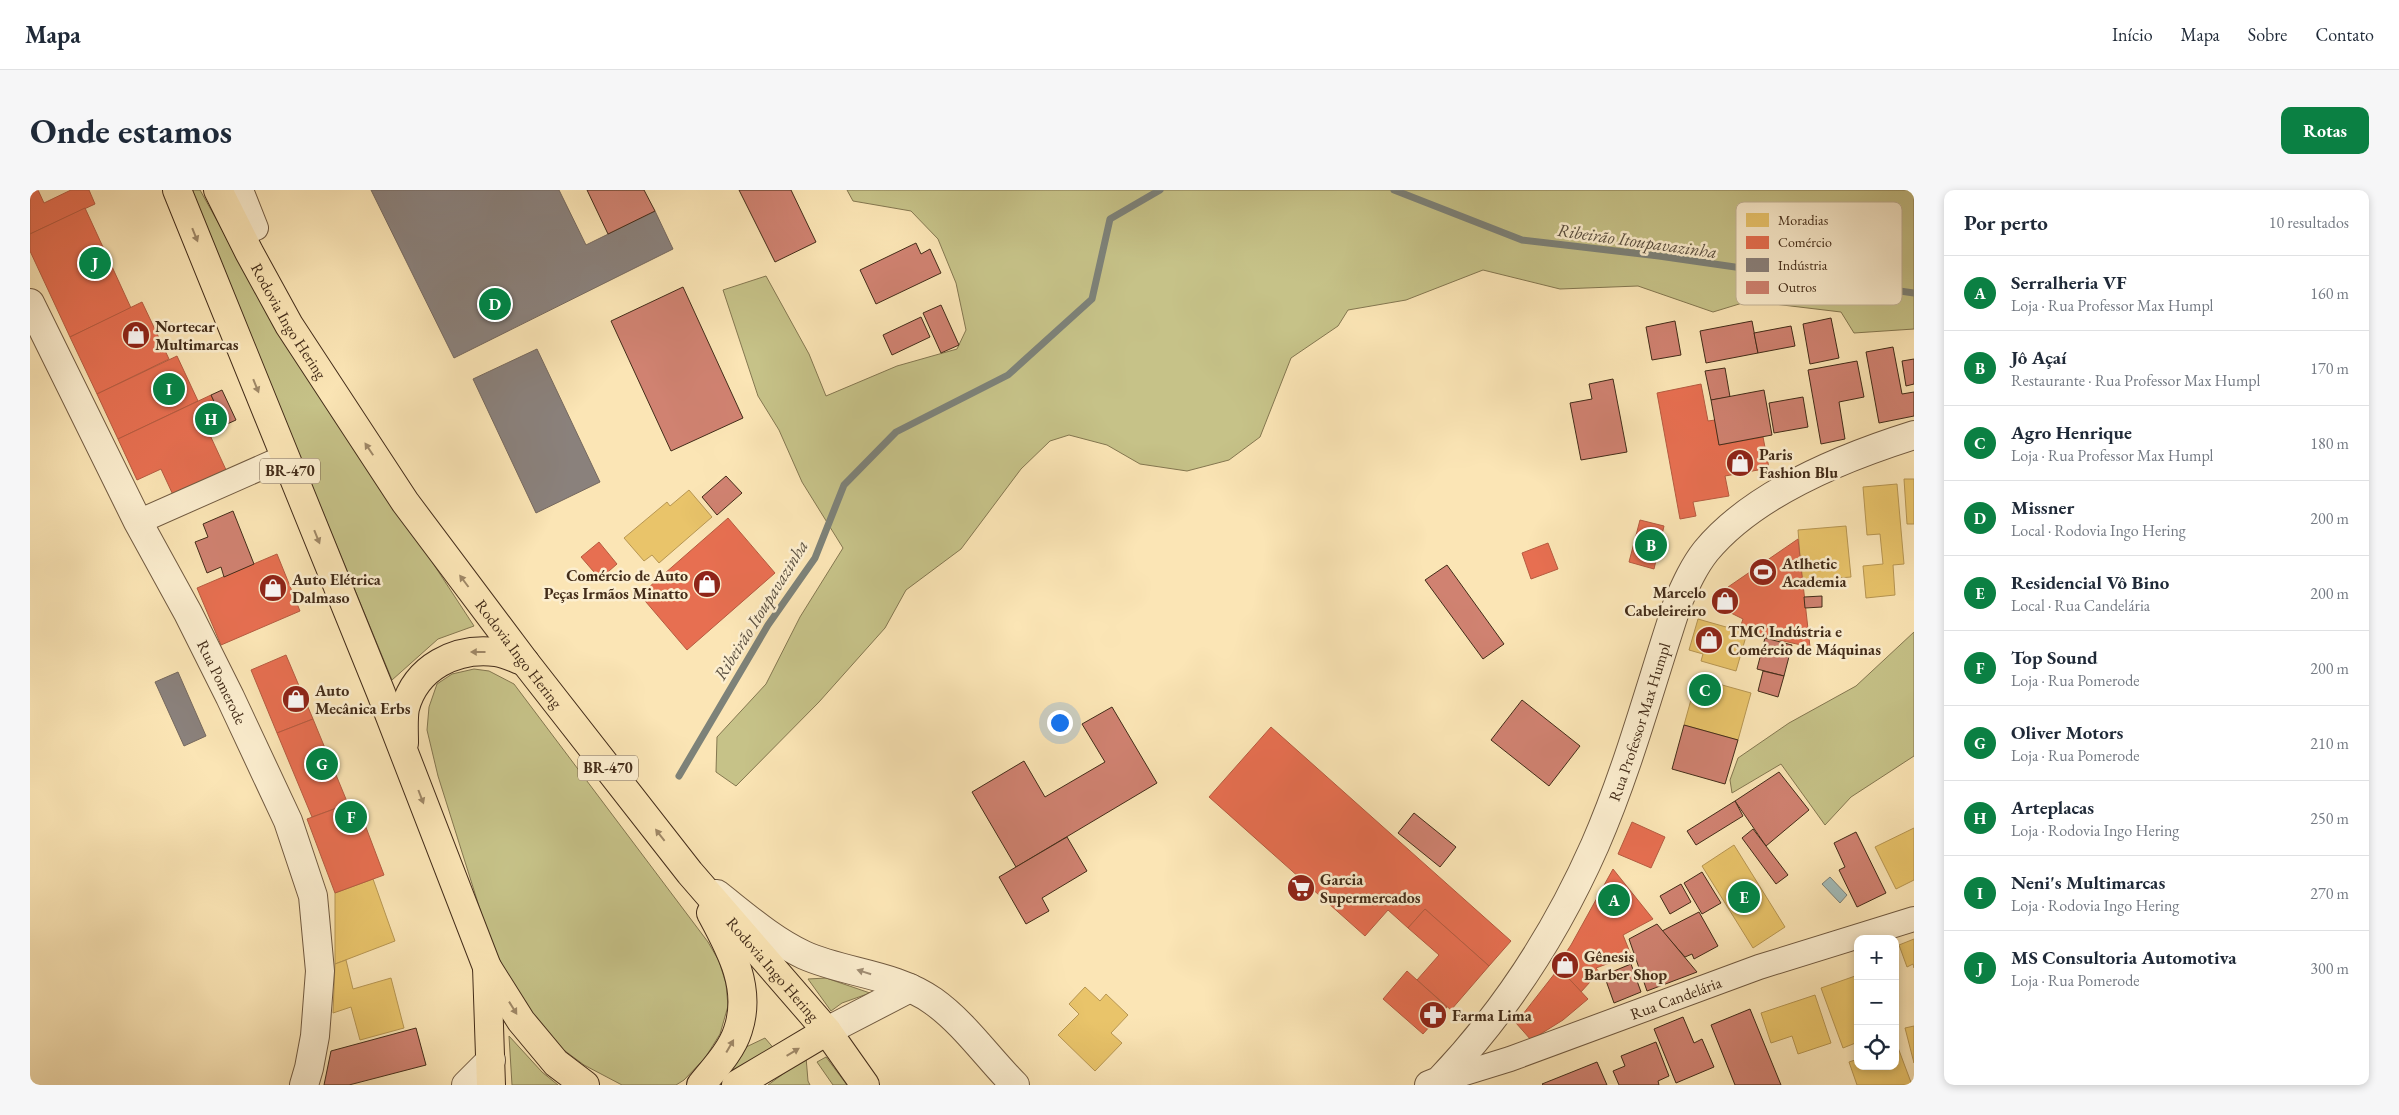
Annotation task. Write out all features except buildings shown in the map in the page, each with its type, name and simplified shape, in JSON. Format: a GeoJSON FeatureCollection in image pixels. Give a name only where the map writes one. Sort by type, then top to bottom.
{"type":"FeatureCollection","features":[{"type":"Feature","properties":{"kind":"main road","name":"BR-470"},"geometry":{"type":"LineString","coordinates":[[177,190],[403,752],[487,967],[521,1021],[556,1063],[585,1085]]}},
{"type":"Feature","properties":{"kind":"main road","name":"Rodovia Ingo Hering"},"geometry":{"type":"LineString","coordinates":[[218,190],[289,325],[405,502],[525,662],[690,873],[827,1031],[865,1085]]}},
{"type":"Feature","properties":{"kind":"main road"},"geometry":{"type":"LineString","coordinates":[[403,752],[405,708],[426,671],[446,658],[471,651],[497,652],[525,662]]}},
{"type":"Feature","properties":{"kind":"main road"},"geometry":{"type":"LineString","coordinates":[[690,873],[725,939],[740,974],[744,995],[738,1031],[725,1054],[701,1085]]}},
{"type":"Feature","properties":{"kind":"main road"},"geometry":{"type":"LineString","coordinates":[[487,967],[491,1072]]}},
{"type":"Feature","properties":{"kind":"main road"},"geometry":{"type":"LineString","coordinates":[[736,1085],[827,1031]]}},
{"type":"Feature","properties":{"kind":"street"},"geometry":{"type":"LineString","coordinates":[[241,190],[256,228]]}},
{"type":"Feature","properties":{"kind":"street","name":"Rua Pomerode"},"geometry":{"type":"LineString","coordinates":[[30,303],[138,522],[188,613],[230,696],[288,822],[313,896],[320,971],[314,1036],[304,1085]]}},
{"type":"Feature","properties":{"kind":"street","name":"Rua Professor Max Humpl"},"geometry":{"type":"LineString","coordinates":[[1434,1083],[1482,1034],[1517,985],[1577,882],[1610,806],[1678,602],[1692,573],[1706,551],[1764,501],[1790,485],[1848,458],[1914,435]]}},
{"type":"Feature","properties":{"kind":"street"},"geometry":{"type":"LineString","coordinates":[[138,522],[285,457]]}},
{"type":"Feature","properties":{"kind":"street"},"geometry":{"type":"LineString","coordinates":[[690,873],[778,941],[806,956],[864,972],[910,988],[933,1001],[957,1022],[1015,1085]]}},
{"type":"Feature","properties":{"kind":"street","name":"Rua Candelária"},"geometry":{"type":"LineString","coordinates":[[1434,1083],[1510,1060],[1759,967],[1914,919]]}},
{"type":"Feature","properties":{"kind":"street"},"geometry":{"type":"LineString","coordinates":[[827,1031],[910,988]]}},
{"type":"Feature","properties":{"kind":"street"},"geometry":{"type":"LineString","coordinates":[[466,1085],[491,1072]]}},
{"type":"Feature","properties":{"kind":"shaded area"},"geometry":{"type":"Polygon","coordinates":[[[190,190],[200,190],[264,305],[474,626],[438,639],[392,680],[190,190]]]}},
{"type":"Feature","properties":{"kind":"shaded area"},"geometry":{"type":"Polygon","coordinates":[[[847,190],[1914,190],[1914,329],[1854,333],[1841,312],[1782,305],[1902,305],[1902,202],[1736,202],[1736,305],[1713,312],[1638,286],[1560,289],[1483,270],[1406,300],[1348,310],[1338,326],[1291,358],[1260,437],[1229,460],[1187,471],[1140,464],[1107,445],[1069,435],[1050,441],[1021,469],[961,549],[906,590],[885,628],[819,702],[736,786],[716,772],[717,737],[766,684],[800,617],[843,548],[802,482],[779,430],[758,396],[723,290],[766,276],[809,354],[826,396],[897,366],[957,349],[966,330],[956,283],[938,239],[911,211],[853,201],[847,190]]]}},
{"type":"Feature","properties":{"kind":"shaded area"},"geometry":{"type":"Polygon","coordinates":[[[1914,632],[1914,756],[1851,797],[1825,825],[1781,764],[1732,793],[1730,780],[1738,758],[1789,723],[1856,686],[1914,632]]]}},
{"type":"Feature","properties":{"kind":"shaded area"},"geometry":{"type":"Polygon","coordinates":[[[474,669],[489,671],[514,684],[708,942],[719,961],[726,984],[728,1006],[720,1034],[705,1058],[684,1080],[676,1085],[622,1085],[584,1065],[549,1039],[520,1001],[495,957],[438,776],[427,730],[429,707],[437,684],[452,674],[474,669]]]}},
{"type":"Feature","properties":{"kind":"shaded area"},"geometry":{"type":"Polygon","coordinates":[[[826,978],[870,993],[842,1003],[831,1011],[808,979],[826,978]]]}},
{"type":"Feature","properties":{"kind":"shaded area"},"geometry":{"type":"Polygon","coordinates":[[[509,1036],[542,1072],[558,1085],[512,1085],[509,1036]]]}},
{"type":"Feature","properties":{"kind":"shaded area"},"geometry":{"type":"Polygon","coordinates":[[[765,1038],[776,1051],[721,1080],[744,1048],[765,1038]]]}},
{"type":"Feature","properties":{"kind":"shaded area"},"geometry":{"type":"Polygon","coordinates":[[[806,1057],[810,1085],[768,1085],[806,1057]]]}},
{"type":"Feature","properties":{"kind":"shaded area"},"geometry":{"type":"Polygon","coordinates":[[[826,1057],[847,1085],[833,1085],[817,1062],[826,1057]]]}},
{"type":"Feature","properties":{"kind":"water"},"geometry":{"type":"Polygon","coordinates":[[[1830,877],[1847,895],[1840,903],[1822,884],[1830,877]]]}},
{"type":"Feature","properties":{"kind":"waterway","name":"Ribeirão Itoupavazinha"},"geometry":{"type":"LineString","coordinates":[[679,776],[768,625],[815,558],[844,485],[896,432],[1008,375],[1092,299],[1110,219],[1160,190]]}},
{"type":"Feature","properties":{"kind":"waterway","name":"Ribeirão Itoupavazinha"},"geometry":{"type":"LineString","coordinates":[[1394,190],[1522,240],[1736,267]]}},
{"type":"Feature","properties":{"kind":"waterway","name":"Ribeirão Itoupavazinha"},"geometry":{"type":"LineString","coordinates":[[1902,291],[1914,293]]}},
{"type":"Feature","properties":{"kind":"place","name":"MS Consultoria Automotiva"},"geometry":{"type":"Point","coordinates":[95,263]}},
{"type":"Feature","properties":{"kind":"place","name":"Missner"},"geometry":{"type":"Point","coordinates":[495,304]}},
{"type":"Feature","properties":{"kind":"place","name":"Nortecar Multimarcas"},"geometry":{"type":"Point","coordinates":[136,335]}},
{"type":"Feature","properties":{"kind":"place","name":"Neni's Multimarcas"},"geometry":{"type":"Point","coordinates":[169,389]}},
{"type":"Feature","properties":{"kind":"place","name":"Arteplacas"},"geometry":{"type":"Point","coordinates":[211,419]}},
{"type":"Feature","properties":{"kind":"place","name":"Paris Fashion Blu"},"geometry":{"type":"Point","coordinates":[1740,463]}},
{"type":"Feature","properties":{"kind":"place","name":"Jô Açaí"},"geometry":{"type":"Point","coordinates":[1651,545]}},
{"type":"Feature","properties":{"kind":"place","name":"Atlhetic Academia"},"geometry":{"type":"Point","coordinates":[1763,572]}},
{"type":"Feature","properties":{"kind":"place","name":"Comércio de Auto Peças Irmãos Minatto"},"geometry":{"type":"Point","coordinates":[707,584]}},
{"type":"Feature","properties":{"kind":"place","name":"Auto Elétrica Dalmaso"},"geometry":{"type":"Point","coordinates":[273,588]}},
{"type":"Feature","properties":{"kind":"place","name":"Marcelo Cabeleireiro"},"geometry":{"type":"Point","coordinates":[1725,601]}},
{"type":"Feature","properties":{"kind":"place","name":"TMC Indústria e Comércio de Máquinas"},"geometry":{"type":"Point","coordinates":[1709,640]}},
{"type":"Feature","properties":{"kind":"place","name":"Agro Henrique"},"geometry":{"type":"Point","coordinates":[1705,690]}},
{"type":"Feature","properties":{"kind":"place","name":"Auto Mecânica Erbs"},"geometry":{"type":"Point","coordinates":[296,699]}},
{"type":"Feature","properties":{"kind":"place","name":"Oliver Motors"},"geometry":{"type":"Point","coordinates":[322,764]}},
{"type":"Feature","properties":{"kind":"place","name":"Top Sound"},"geometry":{"type":"Point","coordinates":[351,817]}},
{"type":"Feature","properties":{"kind":"place","name":"Garcia Supermercados"},"geometry":{"type":"Point","coordinates":[1301,888]}},
{"type":"Feature","properties":{"kind":"place","name":"Residencial Vô Bino"},"geometry":{"type":"Point","coordinates":[1744,897]}},
{"type":"Feature","properties":{"kind":"place","name":"Serralheria VF"},"geometry":{"type":"Point","coordinates":[1614,900]}},
{"type":"Feature","properties":{"kind":"place","name":"Gênesis Barber Shop"},"geometry":{"type":"Point","coordinates":[1565,965]}},
{"type":"Feature","properties":{"kind":"place","name":"Farma Lima"},"geometry":{"type":"Point","coordinates":[1433,1015]}}]}
